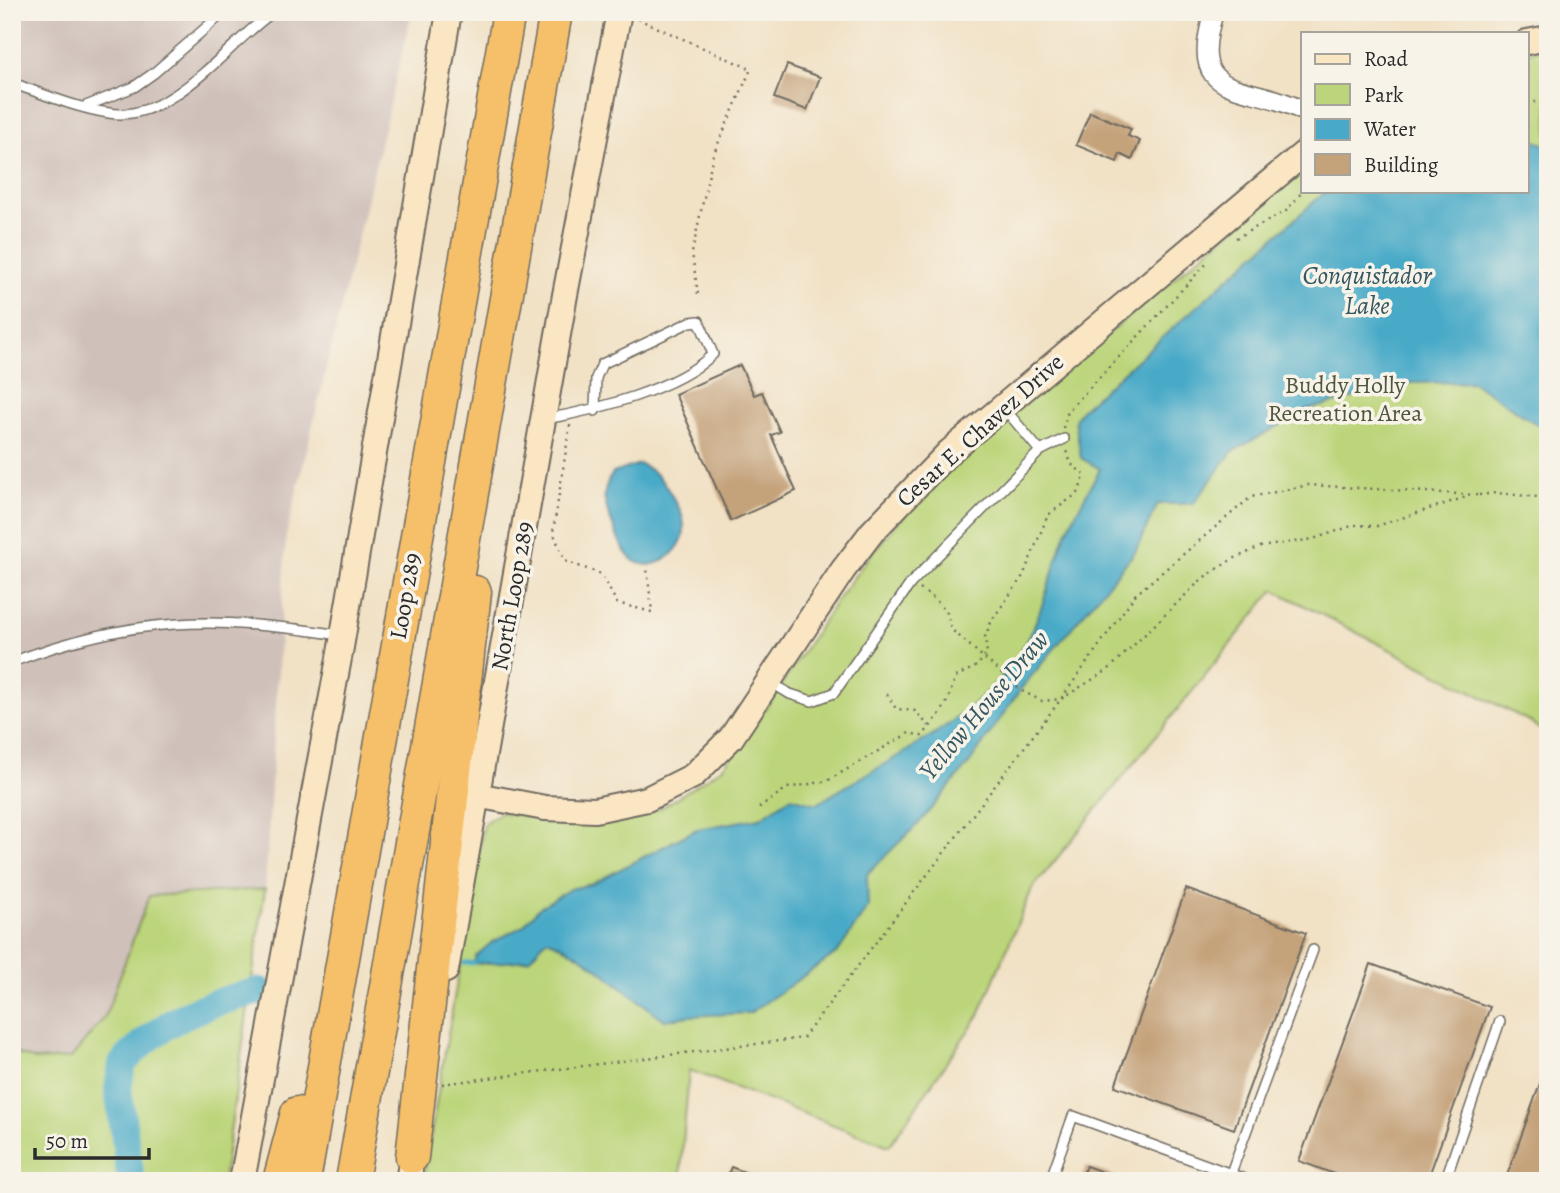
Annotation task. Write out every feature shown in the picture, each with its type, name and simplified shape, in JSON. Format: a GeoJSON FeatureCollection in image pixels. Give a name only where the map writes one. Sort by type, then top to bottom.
{"type":"FeatureCollection","features":[{"type":"Feature","properties":{"kind":"highway"},"geometry":{"type":"LineString","coordinates":[[471,217],[497,12]]}},
{"type":"Feature","properties":{"kind":"highway","name":"Loop 289"},"geometry":{"type":"LineString","coordinates":[[304,1181],[509,12]]}},
{"type":"Feature","properties":{"kind":"highway","name":"Loop 289"},"geometry":{"type":"LineString","coordinates":[[352,1181],[556,12]]}},
{"type":"Feature","properties":{"kind":"highway"},"geometry":{"type":"LineString","coordinates":[[541,101],[563,46],[569,12]]}},
{"type":"Feature","properties":{"kind":"highway"},"geometry":{"type":"LineString","coordinates":[[410,1169],[474,603],[503,396],[498,342]]}},
{"type":"Feature","properties":{"kind":"highway"},"geometry":{"type":"LineString","coordinates":[[279,1181],[315,1041],[342,957]]}},
{"type":"Feature","properties":{"kind":"main road"},"geometry":{"type":"LineString","coordinates":[[242,1181],[342,636],[449,12]]}},
{"type":"Feature","properties":{"kind":"main road","name":"North Loop 289"},"geometry":{"type":"LineString","coordinates":[[410,1169],[543,419],[623,13]]}},
{"type":"Feature","properties":{"kind":"main road"},"geometry":{"type":"LineString","coordinates":[[1528,42],[1548,38]]}},
{"type":"Feature","properties":{"kind":"main road","name":"Cesar E. Chavez Drive"},"geometry":{"type":"LineString","coordinates":[[476,795],[569,811],[621,806],[647,799],[693,776],[712,759],[872,532],[948,453],[1301,156]]}},
{"type":"Feature","properties":{"kind":"street"},"geometry":{"type":"LineString","coordinates":[[1214,12],[1205,40],[1205,58],[1211,72],[1235,90],[1287,102],[1301,110]]}},
{"type":"Feature","properties":{"kind":"lane"},"geometry":{"type":"LineString","coordinates":[[86,106],[134,87],[155,73],[224,12]]}},
{"type":"Feature","properties":{"kind":"lane"},"geometry":{"type":"LineString","coordinates":[[12,83],[110,114],[155,107],[178,94],[273,12]]}},
{"type":"Feature","properties":{"kind":"lane"},"geometry":{"type":"LineString","coordinates":[[543,419],[595,411],[640,394],[704,364],[713,354],[699,320],[602,364],[596,378],[595,411]]}},
{"type":"Feature","properties":{"kind":"lane"},"geometry":{"type":"LineString","coordinates":[[1003,406],[1040,451]]}},
{"type":"Feature","properties":{"kind":"lane"},"geometry":{"type":"LineString","coordinates":[[768,681],[790,694],[812,701],[834,693],[911,583],[1040,451],[1064,439]]}},
{"type":"Feature","properties":{"kind":"lane"},"geometry":{"type":"LineString","coordinates":[[12,662],[91,636],[131,627],[180,622],[249,624],[342,636]]}},
{"type":"Feature","properties":{"kind":"lane"},"geometry":{"type":"LineString","coordinates":[[1229,1177],[1313,950]]}},
{"type":"Feature","properties":{"kind":"lane"},"geometry":{"type":"LineString","coordinates":[[1445,1181],[1500,1021]]}},
{"type":"Feature","properties":{"kind":"lane"},"geometry":{"type":"LineString","coordinates":[[1050,1181],[1073,1116],[1229,1177],[1250,1181]]}},
{"type":"Feature","properties":{"kind":"path"},"geometry":{"type":"LineString","coordinates":[[623,13],[751,69],[713,155],[692,253],[698,295]]}},
{"type":"Feature","properties":{"kind":"path"},"geometry":{"type":"LineString","coordinates":[[1528,101],[1548,104]]}},
{"type":"Feature","properties":{"kind":"path"},"geometry":{"type":"LineString","coordinates":[[1230,242],[1286,211],[1302,192]]}},
{"type":"Feature","properties":{"kind":"path"},"geometry":{"type":"LineString","coordinates":[[759,808],[787,788],[827,781],[909,733],[922,736],[944,708],[957,676],[977,666],[987,653],[985,637],[992,621],[1023,576],[1048,515],[1078,493],[1085,475],[1071,464],[1064,439],[1063,422],[1068,411],[1214,256]]}},
{"type":"Feature","properties":{"kind":"path"},"geometry":{"type":"LineString","coordinates":[[571,414],[553,532],[565,561],[601,574],[617,603],[652,612],[647,568]]}},
{"type":"Feature","properties":{"kind":"path"},"geometry":{"type":"LineString","coordinates":[[425,1086],[803,1038],[1061,699],[1135,595],[1251,497],[1309,485],[1477,495]]}},
{"type":"Feature","properties":{"kind":"path"},"geometry":{"type":"LineString","coordinates":[[911,583],[935,599],[947,612],[952,630],[1022,691],[1042,701],[1061,699],[1108,670],[1203,578],[1231,560],[1260,547],[1313,539],[1355,526],[1377,526],[1429,507],[1477,495],[1496,493],[1548,498]]}},
{"type":"Feature","properties":{"kind":"path"},"geometry":{"type":"LineString","coordinates":[[887,694],[896,709],[915,711],[929,726]]}},
{"type":"Feature","properties":{"kind":"shaded area"},"geometry":{"type":"Polygon","coordinates":[[[12,12],[412,12],[286,536],[265,889],[149,896],[105,1018],[71,1058],[35,1060],[12,1052],[12,12]]]}},
{"type":"Feature","properties":{"kind":"green space","name":"Buddy Holly Recreation Area"},"geometry":{"type":"Polygon","coordinates":[[[1548,48],[1548,736],[1529,721],[1274,590],[1032,889],[979,1015],[889,1146],[689,1070],[680,1181],[423,1181],[484,823],[501,812],[552,821],[597,822],[661,808],[722,768],[749,734],[835,603],[874,550],[925,492],[964,455],[1301,172],[1301,192],[1528,192],[1528,52],[1548,48]]]}},
{"type":"Feature","properties":{"kind":"green space"},"geometry":{"type":"Polygon","coordinates":[[[265,889],[223,1181],[12,1181],[12,1052],[35,1060],[71,1058],[105,1017],[149,896],[265,889]]]}},
{"type":"Feature","properties":{"kind":"water","name":"Conquistador Lake"},"geometry":{"type":"Polygon","coordinates":[[[1528,139],[1548,145],[1548,432],[1473,382],[1406,383],[1307,410],[1232,452],[1193,504],[1158,504],[1135,552],[1023,686],[969,764],[920,822],[867,874],[868,907],[838,952],[750,1013],[665,1020],[593,965],[547,939],[529,959],[474,963],[476,956],[491,943],[523,926],[539,908],[570,889],[592,884],[697,829],[760,818],[791,797],[817,804],[946,726],[992,687],[1012,664],[1030,635],[1067,532],[1100,469],[1081,458],[1075,420],[1081,410],[1325,192],[1528,192],[1528,139]]]}},
{"type":"Feature","properties":{"kind":"water"},"geometry":{"type":"Polygon","coordinates":[[[639,464],[653,472],[664,484],[680,509],[684,523],[683,536],[674,552],[651,564],[634,561],[627,554],[605,503],[606,486],[613,473],[639,464]]]}},
{"type":"Feature","properties":{"kind":"building"},"geometry":{"type":"Polygon","coordinates":[[[787,65],[820,77],[807,110],[774,98],[787,65]]]}},
{"type":"Feature","properties":{"kind":"building"},"geometry":{"type":"Polygon","coordinates":[[[1090,112],[1131,129],[1128,136],[1140,141],[1132,160],[1120,154],[1117,162],[1076,145],[1090,112]]]}},
{"type":"Feature","properties":{"kind":"building"},"geometry":{"type":"Polygon","coordinates":[[[740,365],[754,395],[762,392],[780,432],[771,435],[796,491],[731,521],[675,394],[740,365]]]}},
{"type":"Feature","properties":{"kind":"building"},"geometry":{"type":"Polygon","coordinates":[[[1186,889],[1306,933],[1234,1129],[1115,1086],[1186,889]]]}},
{"type":"Feature","properties":{"kind":"building"},"geometry":{"type":"Polygon","coordinates":[[[1371,964],[1490,1007],[1427,1181],[1353,1181],[1299,1161],[1371,964]]]}},
{"type":"Feature","properties":{"kind":"building"},"geometry":{"type":"Polygon","coordinates":[[[1546,1067],[1548,1181],[1505,1181],[1546,1067]]]}},
{"type":"Feature","properties":{"kind":"building"},"geometry":{"type":"Polygon","coordinates":[[[1086,1166],[1122,1179],[1122,1181],[1080,1181],[1086,1166]]]}},
{"type":"Feature","properties":{"kind":"building"},"geometry":{"type":"Polygon","coordinates":[[[731,1167],[763,1179],[763,1181],[726,1181],[731,1167]]]}},
{"type":"Feature","properties":{"kind":"waterway","name":"Yellow House Draw"},"geometry":{"type":"LineString","coordinates":[[464,963],[474,963]]}},
{"type":"Feature","properties":{"kind":"waterway","name":"Yellow House Draw"},"geometry":{"type":"LineString","coordinates":[[131,1181],[118,1089],[122,1064],[153,1035],[185,1016],[202,1008],[260,991]]}}]}
